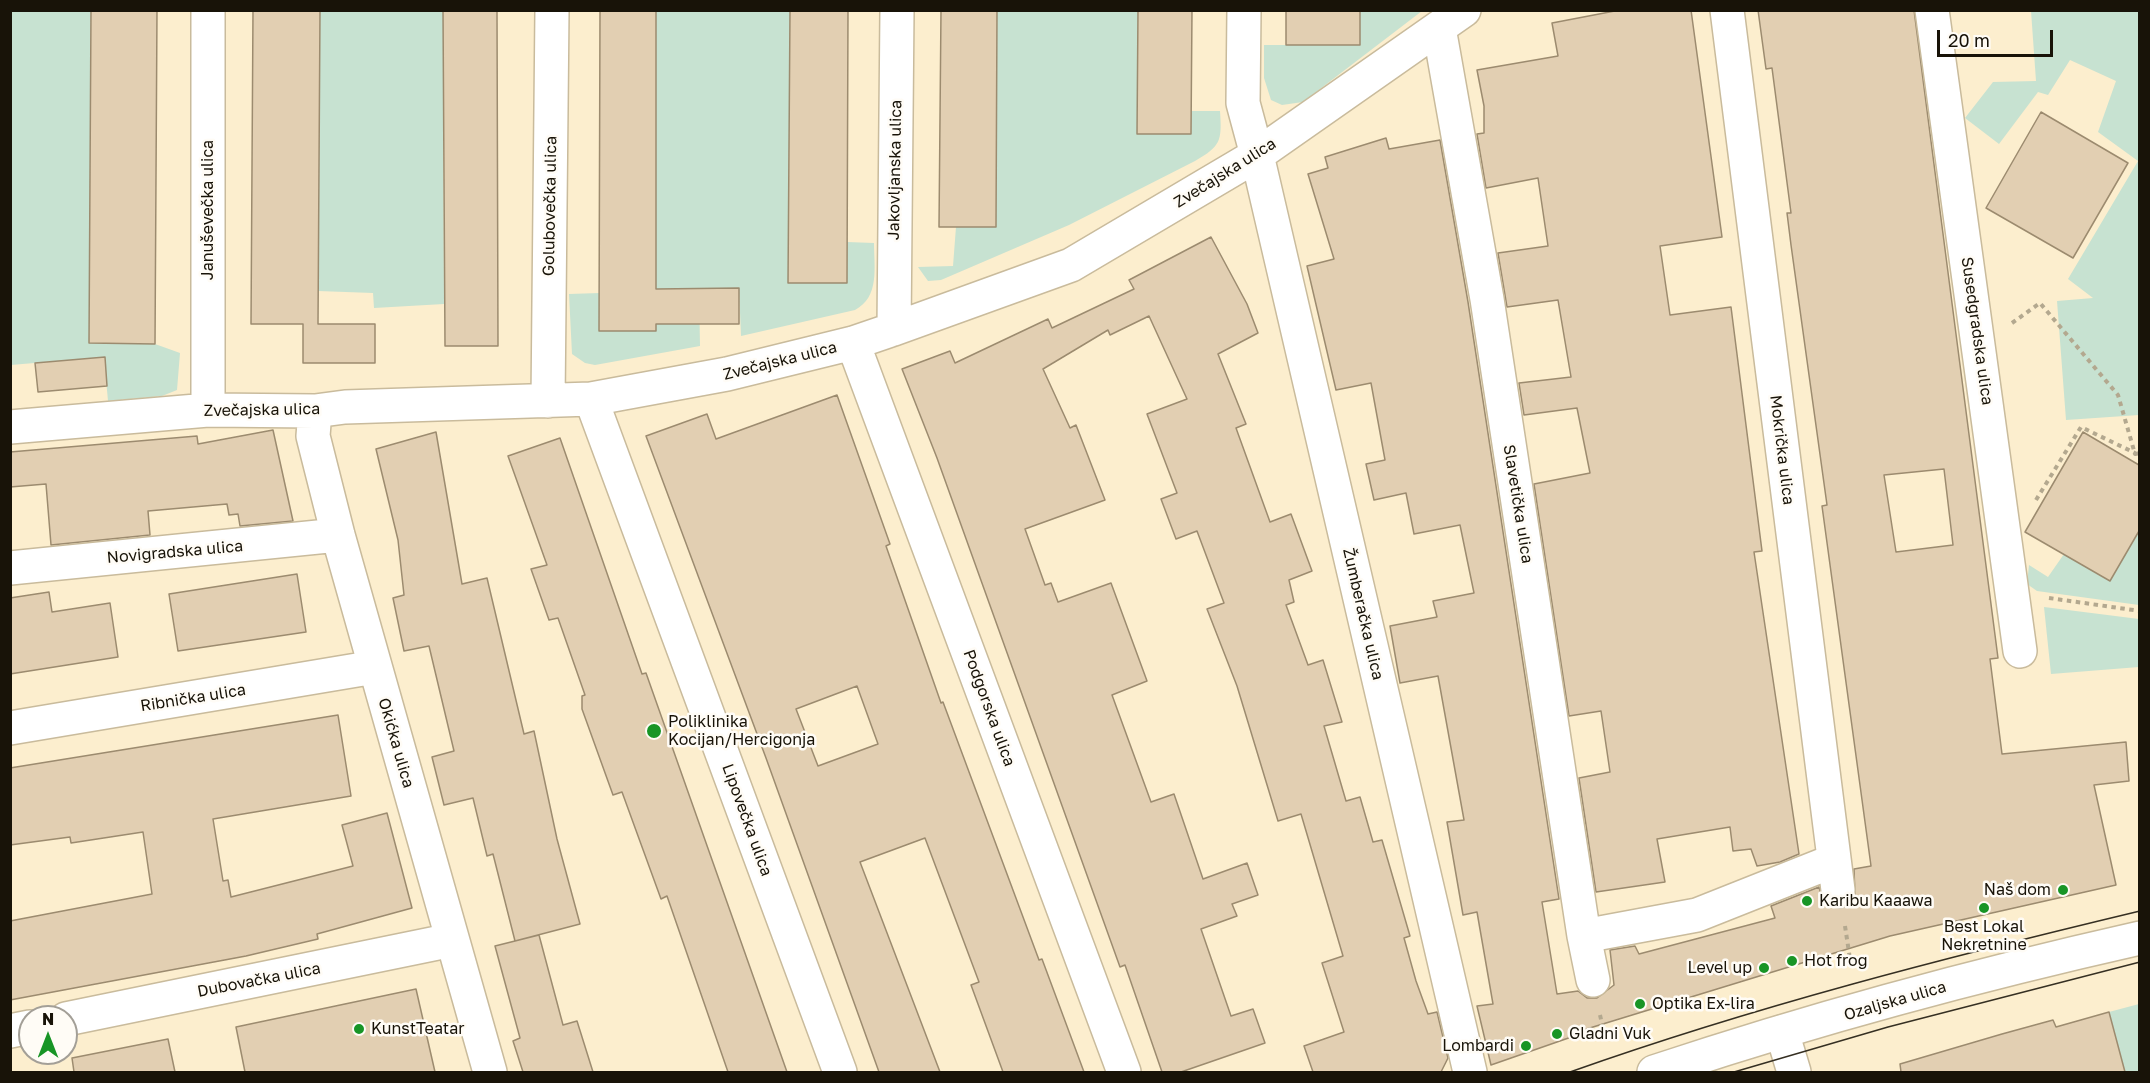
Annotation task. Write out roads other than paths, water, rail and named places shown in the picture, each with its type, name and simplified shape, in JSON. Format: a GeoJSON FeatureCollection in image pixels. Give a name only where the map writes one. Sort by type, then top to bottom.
{"type":"FeatureCollection","features":[{"type":"Feature","properties":{"kind":"street","name":"Januševečka ulica"},"geometry":{"type":"LineString","coordinates":[[208,10],[208,410]]}},
{"type":"Feature","properties":{"kind":"street","name":"Golubovečka ulica"},"geometry":{"type":"LineString","coordinates":[[548,400],[552,10]]}},
{"type":"Feature","properties":{"kind":"street","name":"Jakovljanska ulica"},"geometry":{"type":"LineString","coordinates":[[894,329],[897,10]]}},
{"type":"Feature","properties":{"kind":"street","name":"Žumberačka ulica"},"geometry":{"type":"LineString","coordinates":[[1244,10],[1243,104],[1257,155],[1470,1072]]}},
{"type":"Feature","properties":{"kind":"street","name":"Mokrička ulica"},"geometry":{"type":"LineString","coordinates":[[1584,936],[1697,915],[1835,875],[1831,828],[1727,10]]}},
{"type":"Feature","properties":{"kind":"street","name":"Susedgradska ulica"},"geometry":{"type":"LineString","coordinates":[[1932,10],[2020,651]]}},
{"type":"Feature","properties":{"kind":"street","name":"Zvečajska ulica"},"geometry":{"type":"LineString","coordinates":[[10,427],[208,410],[315,411],[345,407],[591,399],[727,374],[853,343],[1071,265],[1257,155],[1451,19]]}},
{"type":"Feature","properties":{"kind":"street","name":"Slavetička ulica"},"geometry":{"type":"LineString","coordinates":[[1451,19],[1487,299],[1584,936],[1593,980]]}},
{"type":"Feature","properties":{"kind":"street","name":"Podgorska ulica"},"geometry":{"type":"LineString","coordinates":[[853,343],[1124,1072]]}},
{"type":"Feature","properties":{"kind":"street","name":"Lipovečka ulica"},"geometry":{"type":"LineString","coordinates":[[591,399],[840,1072]]}},
{"type":"Feature","properties":{"kind":"street","name":"Okićka ulica"},"geometry":{"type":"LineString","coordinates":[[315,411],[313,436],[338,535],[490,1072]]}},
{"type":"Feature","properties":{"kind":"street","name":"Novigradska ulica"},"geometry":{"type":"LineString","coordinates":[[10,568],[338,535]]}},
{"type":"Feature","properties":{"kind":"street","name":"Ribnička ulica"},"geometry":{"type":"LineString","coordinates":[[10,728],[375,668]]}},
{"type":"Feature","properties":{"kind":"street","name":"Ozaljska ulica"},"geometry":{"type":"LineString","coordinates":[[1654,1072],[1782,1032],[2031,963],[2139,938]]}},
{"type":"Feature","properties":{"kind":"street","name":"Dubovačka ulica"},"geometry":{"type":"LineString","coordinates":[[78,1017],[452,940]]}},
{"type":"Feature","properties":{"kind":"street"},"geometry":{"type":"LineString","coordinates":[[1782,1032],[1794,1072]]}},
{"type":"Feature","properties":{"kind":"tram line"},"geometry":{"type":"LineString","coordinates":[[1570,1072],[1781,1004],[1996,946],[2140,911]]}},
{"type":"Feature","properties":{"kind":"tram line"},"geometry":{"type":"LineString","coordinates":[[1734,1072],[1888,1027],[2140,962]]}},
{"type":"Feature","properties":{"kind":"place","name":"Poliklinika Kocijan/Hercigonja"},"geometry":{"type":"Point","coordinates":[654,731]}},
{"type":"Feature","properties":{"kind":"place","name":"Naš dom"},"geometry":{"type":"Point","coordinates":[2063,890]}},
{"type":"Feature","properties":{"kind":"place","name":"Karibu Kaaawa"},"geometry":{"type":"Point","coordinates":[1807,901]}},
{"type":"Feature","properties":{"kind":"place","name":"Best Lokal Nekretnine"},"geometry":{"type":"Point","coordinates":[1984,908]}},
{"type":"Feature","properties":{"kind":"place","name":"Hot frog"},"geometry":{"type":"Point","coordinates":[1792,961]}},
{"type":"Feature","properties":{"kind":"place","name":"Level up"},"geometry":{"type":"Point","coordinates":[1764,968]}},
{"type":"Feature","properties":{"kind":"place","name":"Optika Ex-lira"},"geometry":{"type":"Point","coordinates":[1640,1004]}},
{"type":"Feature","properties":{"kind":"place","name":"KunstTeatar"},"geometry":{"type":"Point","coordinates":[359,1029]}},
{"type":"Feature","properties":{"kind":"place","name":"Gladni Vuk"},"geometry":{"type":"Point","coordinates":[1557,1034]}},
{"type":"Feature","properties":{"kind":"place","name":"Lombardi"},"geometry":{"type":"Point","coordinates":[1526,1046]}}]}
